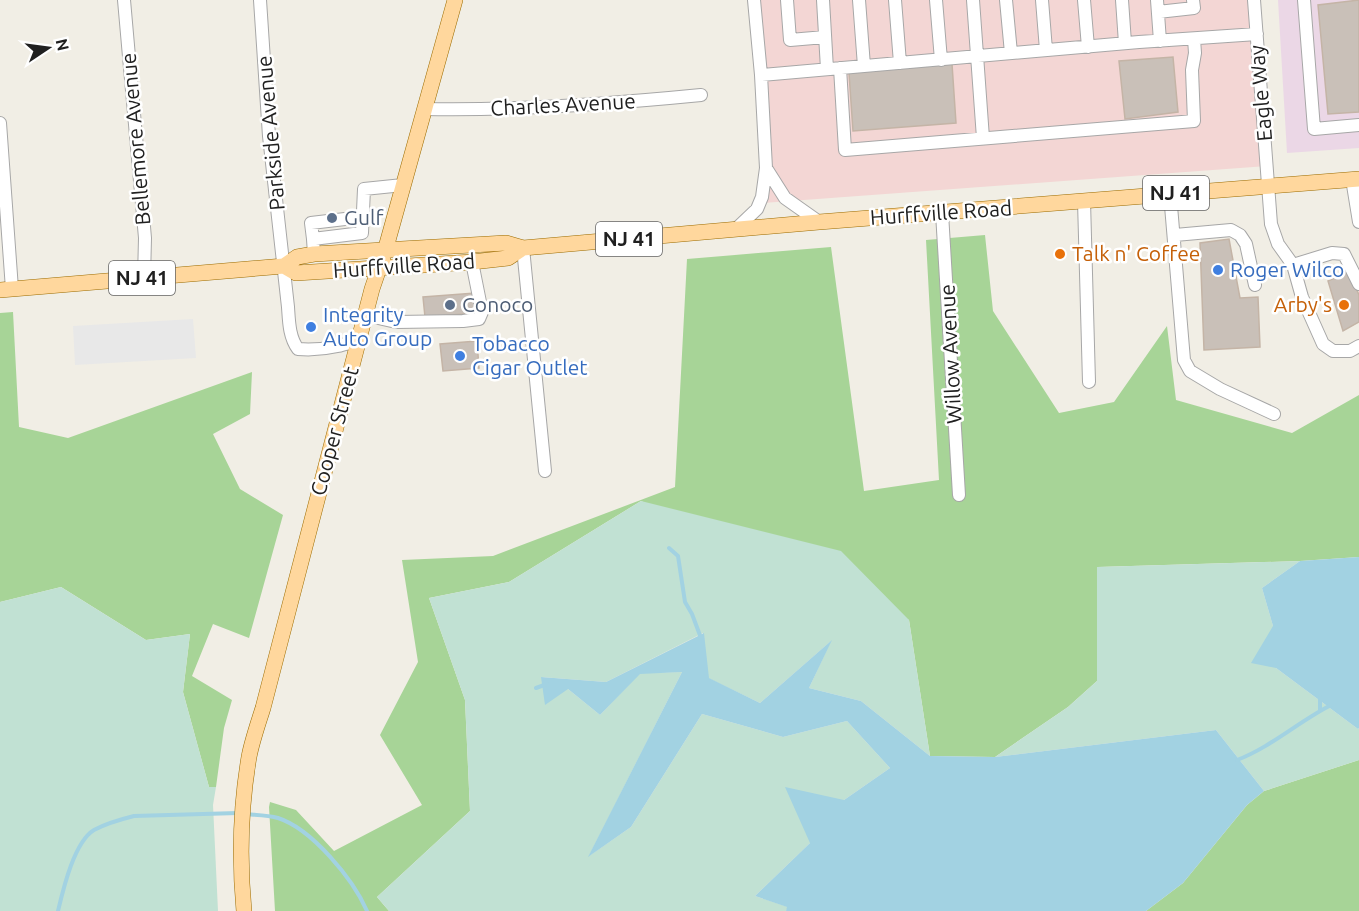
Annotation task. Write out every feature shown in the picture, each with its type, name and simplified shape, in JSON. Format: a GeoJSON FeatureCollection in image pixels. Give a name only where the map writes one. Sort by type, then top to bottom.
{"type":"FeatureCollection","features":[{"type":"Feature","properties":{"kind":"main road","name":"Cooper Street"},"geometry":{"type":"LineString","coordinates":[[243,911],[240,866],[242,808],[249,755],[365,315],[455,0]]}},
{"type":"Feature","properties":{"kind":"main road","name":"Hurffville Road"},"geometry":{"type":"LineString","coordinates":[[6,290],[284,266],[297,257],[314,254],[506,243],[523,248],[1356,179]]}},
{"type":"Feature","properties":{"kind":"main road","name":"Hurffville Road"},"geometry":{"type":"LineString","coordinates":[[284,266],[296,273],[472,262],[508,258],[523,248]]}},
{"type":"Feature","properties":{"kind":"street","name":"Bellemore Avenue"},"geometry":{"type":"LineString","coordinates":[[124,0],[145,238],[144,278]]}},
{"type":"Feature","properties":{"kind":"street","name":"Parkside Avenue"},"geometry":{"type":"LineString","coordinates":[[260,0],[269,136],[290,331],[298,349],[338,346],[349,342],[357,345]]}},
{"type":"Feature","properties":{"kind":"street"},"geometry":{"type":"LineString","coordinates":[[736,229],[758,209],[766,168],[754,0]]}},
{"type":"Feature","properties":{"kind":"street"},"geometry":{"type":"LineString","coordinates":[[787,0],[790,40],[825,37]]}},
{"type":"Feature","properties":{"kind":"street"},"geometry":{"type":"LineString","coordinates":[[823,0],[825,37],[834,69],[845,150],[1194,121],[1192,70],[1195,53],[1194,39]]}},
{"type":"Feature","properties":{"kind":"street"},"geometry":{"type":"LineString","coordinates":[[859,0],[864,66]]}},
{"type":"Feature","properties":{"kind":"street"},"geometry":{"type":"LineString","coordinates":[[895,0],[900,63]]}},
{"type":"Feature","properties":{"kind":"street"},"geometry":{"type":"LineString","coordinates":[[936,0],[941,60]]}},
{"type":"Feature","properties":{"kind":"street"},"geometry":{"type":"LineString","coordinates":[[973,0],[983,138]]}},
{"type":"Feature","properties":{"kind":"street"},"geometry":{"type":"LineString","coordinates":[[1006,0],[1011,53]]}},
{"type":"Feature","properties":{"kind":"street"},"geometry":{"type":"LineString","coordinates":[[1042,0],[1046,50]]}},
{"type":"Feature","properties":{"kind":"street"},"geometry":{"type":"LineString","coordinates":[[1084,0],[1088,47]]}},
{"type":"Feature","properties":{"kind":"street"},"geometry":{"type":"LineString","coordinates":[[1122,0],[1125,43]]}},
{"type":"Feature","properties":{"kind":"street"},"geometry":{"type":"LineString","coordinates":[[1160,41],[1157,6],[1194,8],[1193,0]]}},
{"type":"Feature","properties":{"kind":"street","name":"Eagle Way"},"geometry":{"type":"LineString","coordinates":[[1254,0],[1271,224],[1278,244],[1293,265],[1302,297],[1323,344],[1333,351],[1350,351],[1359,346]]}},
{"type":"Feature","properties":{"kind":"street"},"geometry":{"type":"LineString","coordinates":[[1304,0],[1314,129],[1359,125]]}},
{"type":"Feature","properties":{"kind":"street"},"geometry":{"type":"LineString","coordinates":[[761,75],[1125,43],[1257,34]]}},
{"type":"Feature","properties":{"kind":"street","name":"Charles Avenue"},"geometry":{"type":"LineString","coordinates":[[424,109],[477,110],[632,102],[701,95]]}},
{"type":"Feature","properties":{"kind":"street"},"geometry":{"type":"LineString","coordinates":[[0,123],[6,290]]}},
{"type":"Feature","properties":{"kind":"street"},"geometry":{"type":"LineString","coordinates":[[766,168],[785,198],[819,222]]}},
{"type":"Feature","properties":{"kind":"street"},"geometry":{"type":"LineString","coordinates":[[1356,179],[1359,222]]}},
{"type":"Feature","properties":{"kind":"street"},"geometry":{"type":"LineString","coordinates":[[314,254],[313,238],[362,233],[364,189],[403,185]]}},
{"type":"Feature","properties":{"kind":"street"},"geometry":{"type":"LineString","coordinates":[[1170,194],[1184,360],[1190,370],[1220,389],[1274,414]]}},
{"type":"Feature","properties":{"kind":"street"},"geometry":{"type":"LineString","coordinates":[[1084,201],[1089,382]]}},
{"type":"Feature","properties":{"kind":"street","name":"Willow Avenue"},"geometry":{"type":"LineString","coordinates":[[942,213],[959,495]]}},
{"type":"Feature","properties":{"kind":"street"},"geometry":{"type":"LineString","coordinates":[[1175,235],[1231,231],[1240,235],[1246,244],[1255,285]]}},
{"type":"Feature","properties":{"kind":"street"},"geometry":{"type":"LineString","coordinates":[[523,248],[545,471]]}},
{"type":"Feature","properties":{"kind":"street"},"geometry":{"type":"LineString","coordinates":[[1293,265],[1332,253],[1344,254],[1359,284]]}},
{"type":"Feature","properties":{"kind":"street"},"geometry":{"type":"LineString","coordinates":[[365,315],[396,322],[479,319],[482,312],[472,262]]}},
{"type":"Feature","properties":{"kind":"shaded area"},"geometry":{"type":"Polygon","coordinates":[[[753,0],[1254,0],[1267,166],[763,203],[753,0]]]}},
{"type":"Feature","properties":{"kind":"shaded area"},"geometry":{"type":"Polygon","coordinates":[[[1278,0],[1359,0],[1359,148],[1287,153],[1278,0]]]}},
{"type":"Feature","properties":{"kind":"shaded area"},"geometry":{"type":"Polygon","coordinates":[[[193,319],[196,358],[75,365],[73,326],[193,319]]]}},
{"type":"Feature","properties":{"kind":"green space"},"geometry":{"type":"Polygon","coordinates":[[[985,235],[993,311],[1059,413],[1114,402],[1167,326],[1176,400],[1292,433],[1359,395],[1359,557],[1098,567],[1097,681],[1068,707],[995,757],[930,756],[909,620],[641,501],[509,582],[429,598],[465,700],[470,811],[377,897],[389,911],[275,911],[270,802],[296,810],[334,851],[422,805],[380,735],[418,662],[402,560],[493,556],[675,487],[687,259],[831,247],[864,491],[939,480],[926,240],[985,235]]]}},
{"type":"Feature","properties":{"kind":"green space"},"geometry":{"type":"Polygon","coordinates":[[[13,312],[19,427],[68,438],[252,372],[250,414],[213,434],[240,489],[283,515],[249,638],[213,624],[192,676],[232,700],[224,728],[216,787],[209,787],[183,692],[190,634],[146,640],[61,587],[0,602],[0,313],[13,312]]]}},
{"type":"Feature","properties":{"kind":"green space"},"geometry":{"type":"Polygon","coordinates":[[[641,501],[841,551],[909,620],[930,756],[861,701],[809,688],[831,641],[760,703],[708,678],[703,633],[606,682],[541,677],[568,689],[600,715],[640,673],[682,672],[589,856],[631,827],[702,714],[783,737],[847,721],[890,768],[844,800],[810,843],[755,896],[788,907],[786,911],[389,911],[377,897],[470,811],[465,700],[429,598],[509,582],[641,501]]]}},
{"type":"Feature","properties":{"kind":"green space"},"geometry":{"type":"Polygon","coordinates":[[[1300,561],[1262,588],[1273,626],[1276,668],[1359,728],[1359,760],[1264,791],[1216,730],[995,757],[1068,707],[1097,681],[1097,567],[1300,561]]]}},
{"type":"Feature","properties":{"kind":"green space"},"geometry":{"type":"Polygon","coordinates":[[[61,587],[146,640],[190,634],[183,692],[209,787],[216,787],[213,805],[218,911],[0,911],[0,602],[61,587]]]}},
{"type":"Feature","properties":{"kind":"green space"},"geometry":{"type":"Polygon","coordinates":[[[1359,760],[1359,911],[1146,911],[1183,883],[1247,805],[1264,791],[1359,760]]]}},
{"type":"Feature","properties":{"kind":"water"},"geometry":{"type":"Polygon","coordinates":[[[1359,557],[1358,729],[1276,668],[1251,663],[1273,626],[1262,588],[1300,561],[1359,557]]]}},
{"type":"Feature","properties":{"kind":"water"},"geometry":{"type":"Polygon","coordinates":[[[704,633],[709,678],[760,703],[832,640],[809,688],[861,701],[930,756],[995,757],[1216,730],[1264,791],[1247,805],[1183,883],[1146,911],[786,911],[787,907],[755,896],[810,843],[785,787],[844,800],[890,768],[847,721],[783,737],[702,714],[631,827],[588,857],[682,672],[640,674],[600,715],[568,689],[545,705],[541,677],[606,682],[704,633]]]}},
{"type":"Feature","properties":{"kind":"building"},"geometry":{"type":"Polygon","coordinates":[[[1359,0],[1359,112],[1328,114],[1318,5],[1359,0]]]}},
{"type":"Feature","properties":{"kind":"building"},"geometry":{"type":"Polygon","coordinates":[[[1173,57],[1178,112],[1125,119],[1119,61],[1173,57]]]}},
{"type":"Feature","properties":{"kind":"building"},"geometry":{"type":"Polygon","coordinates":[[[952,64],[956,123],[853,131],[849,73],[952,64]]]}},
{"type":"Feature","properties":{"kind":"building","name":"Roger Wilco"},"geometry":{"type":"Polygon","coordinates":[[[1229,239],[1240,298],[1258,297],[1260,347],[1204,350],[1200,243],[1229,239]]]}},
{"type":"Feature","properties":{"kind":"building"},"geometry":{"type":"Polygon","coordinates":[[[1349,271],[1359,295],[1359,322],[1343,331],[1328,281],[1349,271]]]}},
{"type":"Feature","properties":{"kind":"building","name":"Conoco"},"geometry":{"type":"Polygon","coordinates":[[[475,293],[477,313],[425,317],[423,297],[475,293]]]}},
{"type":"Feature","properties":{"kind":"building","name":"Tobacco Cigar Outlet"},"geometry":{"type":"Polygon","coordinates":[[[477,341],[479,368],[443,371],[440,344],[477,341]]]}},
{"type":"Feature","properties":{"kind":"waterway"},"geometry":{"type":"LineString","coordinates":[[669,548],[678,556],[685,602],[701,638]]}},
{"type":"Feature","properties":{"kind":"waterway"},"geometry":{"type":"LineString","coordinates":[[536,688],[547,684]]}},
{"type":"Feature","properties":{"kind":"waterway"},"geometry":{"type":"LineString","coordinates":[[1320,697],[1320,711]]}},
{"type":"Feature","properties":{"kind":"waterway"},"geometry":{"type":"LineString","coordinates":[[1237,760],[1331,705]]}},
{"type":"Feature","properties":{"kind":"waterway"},"geometry":{"type":"LineString","coordinates":[[58,911],[75,855],[87,836],[94,830],[134,816],[238,813]]}},
{"type":"Feature","properties":{"kind":"waterway"},"geometry":{"type":"LineString","coordinates":[[245,814],[278,818],[304,833],[342,870],[367,911]]}},
{"type":"Feature","properties":{"kind":"place","name":"Gulf"},"geometry":{"type":"Point","coordinates":[332,218]}},
{"type":"Feature","properties":{"kind":"place","name":"Talk n' Coffee"},"geometry":{"type":"Point","coordinates":[1060,254]}},
{"type":"Feature","properties":{"kind":"place","name":"Roger Wilco"},"geometry":{"type":"Point","coordinates":[1218,270]}},
{"type":"Feature","properties":{"kind":"place","name":"Conoco"},"geometry":{"type":"Point","coordinates":[450,305]}},
{"type":"Feature","properties":{"kind":"place","name":"Arby's"},"geometry":{"type":"Point","coordinates":[1344,305]}},
{"type":"Feature","properties":{"kind":"place","name":"Integrity Auto Group"},"geometry":{"type":"Point","coordinates":[311,327]}},
{"type":"Feature","properties":{"kind":"place","name":"Tobacco Cigar Outlet"},"geometry":{"type":"Point","coordinates":[460,356]}}]}
